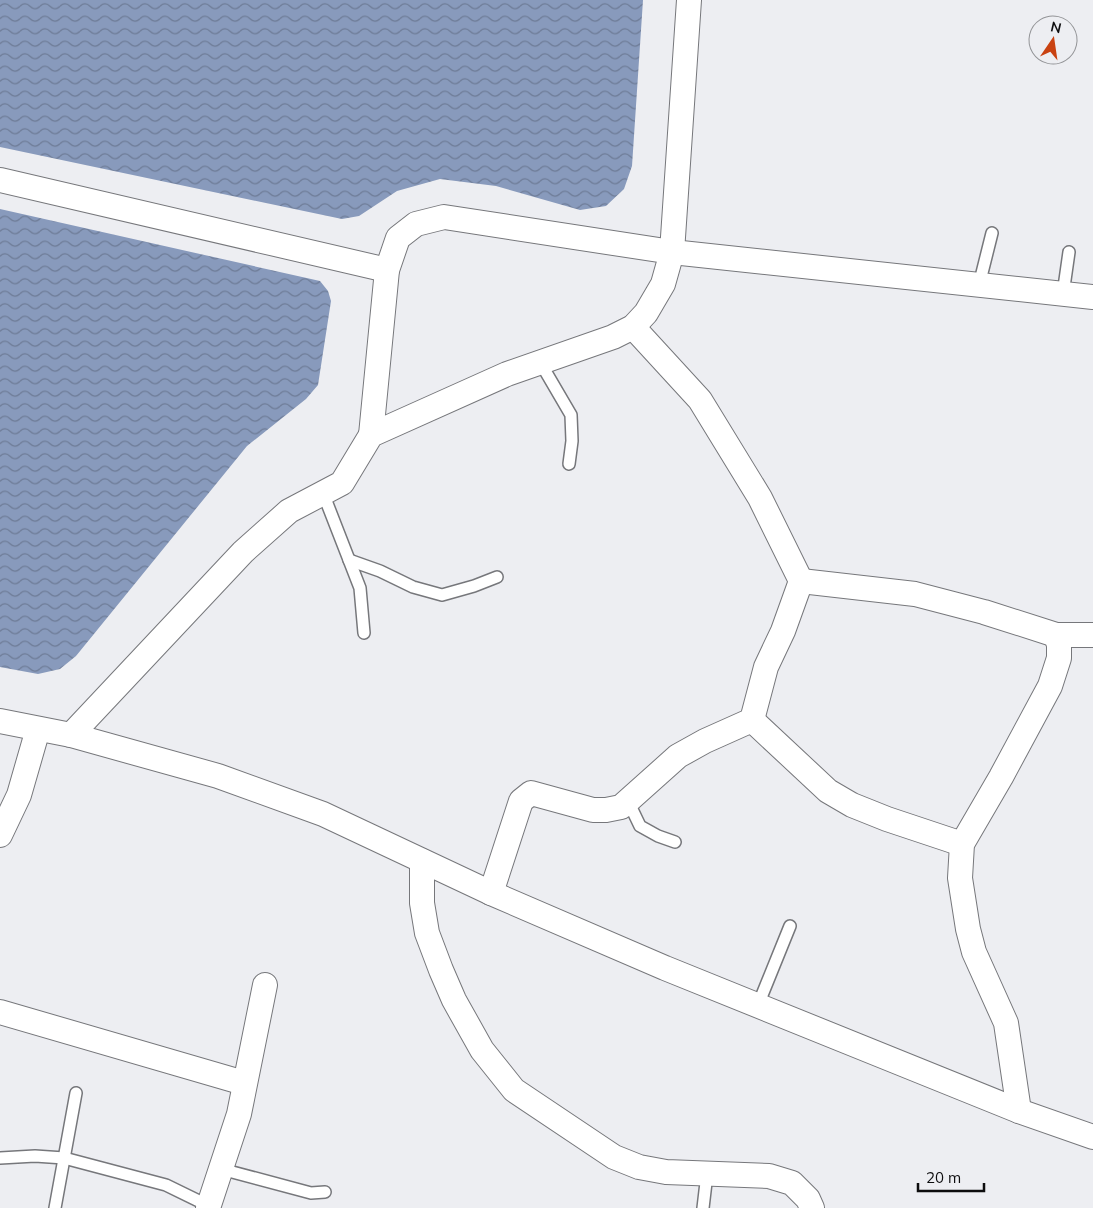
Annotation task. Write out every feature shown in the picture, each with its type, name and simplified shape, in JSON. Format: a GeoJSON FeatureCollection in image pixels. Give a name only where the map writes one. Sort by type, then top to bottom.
{"type":"FeatureCollection","features":[{"type":"Feature","properties":{"kind":"street"},"geometry":{"type":"LineString","coordinates":[[371,435],[507,374],[613,337],[633,327],[646,314],[662,284],[672,252],[688,0]]}},
{"type":"Feature","properties":{"kind":"street"},"geometry":{"type":"LineString","coordinates":[[0,180],[387,270]]}},
{"type":"Feature","properties":{"kind":"street"},"geometry":{"type":"LineString","coordinates":[[71,736],[243,552],[289,511],[342,483],[371,435],[387,270],[398,238],[416,224],[444,217],[672,252],[1093,297]]}},
{"type":"Feature","properties":{"kind":"street"},"geometry":{"type":"LineString","coordinates":[[633,327],[700,400],[760,498],[801,581],[783,631],[766,667],[752,720]]}},
{"type":"Feature","properties":{"kind":"street"},"geometry":{"type":"LineString","coordinates":[[801,581],[915,594],[984,612],[1056,636],[1093,635]]}},
{"type":"Feature","properties":{"kind":"street"},"geometry":{"type":"LineString","coordinates":[[1019,1111],[1006,1023],[974,952],[968,929],[960,878],[962,844],[1001,778],[1050,686],[1059,658],[1059,645],[1056,636]]}},
{"type":"Feature","properties":{"kind":"street"},"geometry":{"type":"LineString","coordinates":[[491,893],[521,801],[531,793],[593,810],[606,810],[621,806],[678,756],[705,741],[752,720]]}},
{"type":"Feature","properties":{"kind":"street"},"geometry":{"type":"LineString","coordinates":[[752,720],[828,791],[836,796],[886,819],[962,844]]}},
{"type":"Feature","properties":{"kind":"street"},"geometry":{"type":"LineString","coordinates":[[0,721],[71,736],[218,776],[323,814],[491,893],[674,971],[1019,1111],[1093,1137]]}},
{"type":"Feature","properties":{"kind":"street"},"geometry":{"type":"LineString","coordinates":[[0,835],[19,795],[38,729]]}},
{"type":"Feature","properties":{"kind":"street"},"geometry":{"type":"LineString","coordinates":[[422,861],[422,902],[427,933],[454,1000],[482,1050],[514,1090],[614,1157],[639,1167],[666,1172],[769,1176],[792,1183],[808,1199],[812,1208]]}},
{"type":"Feature","properties":{"kind":"street"},"geometry":{"type":"LineString","coordinates":[[209,1207],[239,1114],[265,985]]}},
{"type":"Feature","properties":{"kind":"street"},"geometry":{"type":"LineString","coordinates":[[0,1012],[244,1083]]}},
{"type":"Feature","properties":{"kind":"lane"},"geometry":{"type":"LineString","coordinates":[[979,285],[992,233]]}},
{"type":"Feature","properties":{"kind":"lane"},"geometry":{"type":"LineString","coordinates":[[1063,294],[1069,252]]}},
{"type":"Feature","properties":{"kind":"lane"},"geometry":{"type":"LineString","coordinates":[[540,362],[571,415],[572,441],[569,464]]}},
{"type":"Feature","properties":{"kind":"lane"},"geometry":{"type":"LineString","coordinates":[[323,493],[360,588],[364,633]]}},
{"type":"Feature","properties":{"kind":"lane"},"geometry":{"type":"LineString","coordinates":[[349,560],[380,571],[413,587],[442,595],[497,577]]}},
{"type":"Feature","properties":{"kind":"lane"},"geometry":{"type":"LineString","coordinates":[[628,801],[640,826],[658,836],[675,842]]}},
{"type":"Feature","properties":{"kind":"lane"},"geometry":{"type":"LineString","coordinates":[[758,1005],[790,926]]}},
{"type":"Feature","properties":{"kind":"lane"},"geometry":{"type":"LineString","coordinates":[[55,1208],[76,1093]]}},
{"type":"Feature","properties":{"kind":"lane"},"geometry":{"type":"LineString","coordinates":[[0,1158],[35,1156],[64,1158],[166,1185],[209,1207]]}},
{"type":"Feature","properties":{"kind":"lane"},"geometry":{"type":"LineString","coordinates":[[221,1169],[311,1193],[325,1192]]}},
{"type":"Feature","properties":{"kind":"lane"},"geometry":{"type":"LineString","coordinates":[[703,1208],[707,1174]]}},
{"type":"Feature","properties":{"kind":"water"},"geometry":{"type":"Polygon","coordinates":[[[0,0],[643,0],[632,166],[624,189],[606,206],[580,210],[496,186],[440,179],[397,191],[359,216],[342,219],[0,147],[0,0]]]}},
{"type":"Feature","properties":{"kind":"water"},"geometry":{"type":"Polygon","coordinates":[[[0,209],[320,281],[328,291],[331,301],[318,385],[306,399],[247,446],[76,656],[60,669],[38,674],[0,667],[0,209]]]}}]}
